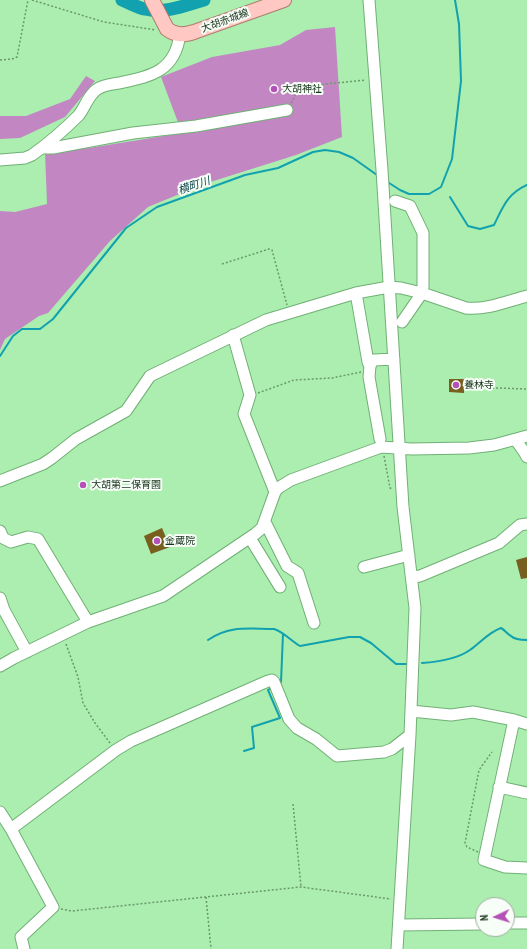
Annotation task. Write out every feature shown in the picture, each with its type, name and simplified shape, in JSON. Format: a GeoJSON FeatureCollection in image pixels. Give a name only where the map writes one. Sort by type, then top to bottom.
{"type":"FeatureCollection","features":[{"type":"Feature","properties":{"kind":"main road"},"geometry":{"type":"LineString","coordinates":[[152,0],[171,30]]}},
{"type":"Feature","properties":{"kind":"main road","name":"大胡赤城線"},"geometry":{"type":"LineString","coordinates":[[171,30],[194,32],[284,0]]}},
{"type":"Feature","properties":{"kind":"street"},"geometry":{"type":"LineString","coordinates":[[369,0],[382,170],[400,448],[401,488],[415,608],[410,735],[397,949]]}},
{"type":"Feature","properties":{"kind":"street"},"geometry":{"type":"LineString","coordinates":[[0,160],[25,158],[42,148],[78,115],[97,89],[147,76],[165,68],[176,50],[171,30]]}},
{"type":"Feature","properties":{"kind":"street"},"geometry":{"type":"LineString","coordinates":[[42,148],[53,148],[133,133],[196,126],[287,110]]}},
{"type":"Feature","properties":{"kind":"street"},"geometry":{"type":"LineString","coordinates":[[394,201],[410,206],[424,233],[422,293],[402,322]]}},
{"type":"Feature","properties":{"kind":"street"},"geometry":{"type":"LineString","coordinates":[[0,481],[43,464],[76,439],[126,412],[150,376],[256,323],[356,293],[389,287],[422,293],[453,304],[472,308],[489,306],[527,296]]}},
{"type":"Feature","properties":{"kind":"street"},"geometry":{"type":"LineString","coordinates":[[356,293],[370,368]]}},
{"type":"Feature","properties":{"kind":"street"},"geometry":{"type":"LineString","coordinates":[[233,335],[250,395],[244,414],[274,492]]}},
{"type":"Feature","properties":{"kind":"street"},"geometry":{"type":"LineString","coordinates":[[380,440],[369,377],[370,368],[374,360],[394,359]]}},
{"type":"Feature","properties":{"kind":"street"},"geometry":{"type":"LineString","coordinates":[[0,666],[88,622],[163,596],[250,538],[262,528],[274,492],[291,480],[381,447],[469,448],[522,438],[520,447],[527,457]]}},
{"type":"Feature","properties":{"kind":"street"},"geometry":{"type":"LineString","coordinates":[[265,522],[287,566],[298,573],[314,623]]}},
{"type":"Feature","properties":{"kind":"street"},"geometry":{"type":"LineString","coordinates":[[412,577],[420,576],[498,543],[520,525],[527,524]]}},
{"type":"Feature","properties":{"kind":"street"},"geometry":{"type":"LineString","coordinates":[[1,536],[11,542],[28,537],[38,539],[88,622]]}},
{"type":"Feature","properties":{"kind":"street"},"geometry":{"type":"LineString","coordinates":[[250,538],[280,587]]}},
{"type":"Feature","properties":{"kind":"street"},"geometry":{"type":"LineString","coordinates":[[364,567],[409,555]]}},
{"type":"Feature","properties":{"kind":"street"},"geometry":{"type":"LineString","coordinates":[[0,598],[4,610],[27,652]]}},
{"type":"Feature","properties":{"kind":"street"},"geometry":{"type":"LineString","coordinates":[[11,829],[130,741],[272,680],[289,719],[297,728],[316,739],[337,756],[384,752],[392,749],[410,735]]}},
{"type":"Feature","properties":{"kind":"street"},"geometry":{"type":"LineString","coordinates":[[411,711],[451,716],[473,712],[527,724]]}},
{"type":"Feature","properties":{"kind":"street"},"geometry":{"type":"LineString","coordinates":[[514,720],[484,860],[505,867],[527,868]]}},
{"type":"Feature","properties":{"kind":"street"},"geometry":{"type":"LineString","coordinates":[[499,787],[527,793]]}},
{"type":"Feature","properties":{"kind":"street"},"geometry":{"type":"LineString","coordinates":[[0,812],[11,829],[54,908],[21,937],[24,949]]}},
{"type":"Feature","properties":{"kind":"street"},"geometry":{"type":"LineString","coordinates":[[515,923],[527,923]]}},
{"type":"Feature","properties":{"kind":"street"},"geometry":{"type":"LineString","coordinates":[[399,925],[475,924]]}},
{"type":"Feature","properties":{"kind":"path"},"geometry":{"type":"LineString","coordinates":[[0,60],[17,57],[28,0]]}},
{"type":"Feature","properties":{"kind":"path"},"geometry":{"type":"LineString","coordinates":[[32,0],[104,22],[158,31],[171,30]]}},
{"type":"Feature","properties":{"kind":"path"},"geometry":{"type":"LineString","coordinates":[[287,92],[326,84],[363,81]]}},
{"type":"Feature","properties":{"kind":"path"},"geometry":{"type":"LineString","coordinates":[[287,110],[298,90]]}},
{"type":"Feature","properties":{"kind":"path"},"geometry":{"type":"LineString","coordinates":[[222,264],[269,249],[272,250],[289,313]]}},
{"type":"Feature","properties":{"kind":"path"},"geometry":{"type":"LineString","coordinates":[[250,395],[294,380],[332,378],[370,368]]}},
{"type":"Feature","properties":{"kind":"path"},"geometry":{"type":"LineString","coordinates":[[468,387],[527,389]]}},
{"type":"Feature","properties":{"kind":"path"},"geometry":{"type":"LineString","coordinates":[[383,455],[390,488],[401,488]]}},
{"type":"Feature","properties":{"kind":"path"},"geometry":{"type":"LineString","coordinates":[[63,634],[78,677],[83,703],[94,723],[116,750]]}},
{"type":"Feature","properties":{"kind":"path"},"geometry":{"type":"LineString","coordinates":[[485,855],[467,847],[465,843],[479,770],[492,752]]}},
{"type":"Feature","properties":{"kind":"path"},"geometry":{"type":"LineString","coordinates":[[293,804],[301,887]]}},
{"type":"Feature","properties":{"kind":"path"},"geometry":{"type":"LineString","coordinates":[[54,908],[72,911],[301,887],[400,900]]}},
{"type":"Feature","properties":{"kind":"path"},"geometry":{"type":"LineString","coordinates":[[206,897],[211,949]]}},
{"type":"Feature","properties":{"kind":"shaded area"},"geometry":{"type":"Polygon","coordinates":[[[335,27],[342,137],[296,155],[204,184],[148,207],[110,241],[48,313],[39,316],[5,339],[0,350],[0,211],[15,212],[47,204],[45,152],[89,148],[182,133],[161,77],[212,57],[280,45],[306,30],[335,27]]]}},
{"type":"Feature","properties":{"kind":"shaded area"},"geometry":{"type":"Polygon","coordinates":[[[86,76],[95,81],[65,117],[20,138],[0,139],[0,116],[26,116],[70,99],[86,76]]]}},
{"type":"Feature","properties":{"kind":"building","name":"養林寺"},"geometry":{"type":"Polygon","coordinates":[[[449,379],[464,379],[464,393],[449,392],[449,379]]]}},
{"type":"Feature","properties":{"kind":"building","name":"金蔵院"},"geometry":{"type":"Polygon","coordinates":[[[162,528],[170,547],[151,554],[144,536],[162,528]]]}},
{"type":"Feature","properties":{"kind":"building"},"geometry":{"type":"Polygon","coordinates":[[[527,557],[527,578],[521,579],[516,560],[527,557]]]}},
{"type":"Feature","properties":{"kind":"waterway"},"geometry":{"type":"LineString","coordinates":[[122,0],[137,7],[153,10],[168,10],[204,0]]}},
{"type":"Feature","properties":{"kind":"waterway"},"geometry":{"type":"LineString","coordinates":[[386,181],[409,194],[429,194],[441,187],[452,159],[461,81],[459,24],[455,0]]}},
{"type":"Feature","properties":{"kind":"waterway","name":"横町川"},"geometry":{"type":"LineString","coordinates":[[0,356],[13,336],[22,329],[40,329],[53,319],[126,228],[157,207],[245,175],[278,168],[313,152],[325,150],[339,152],[353,158],[377,175]]}},
{"type":"Feature","properties":{"kind":"waterway","name":"横町川"},"geometry":{"type":"LineString","coordinates":[[450,197],[468,226],[480,229],[494,225],[510,197],[527,185]]}},
{"type":"Feature","properties":{"kind":"waterway"},"geometry":{"type":"LineString","coordinates":[[422,663],[441,661],[459,656],[470,650],[492,632],[501,628],[514,638],[519,640],[527,640]]}},
{"type":"Feature","properties":{"kind":"waterway"},"geometry":{"type":"LineString","coordinates":[[208,640],[224,632],[240,629],[274,629],[281,632],[300,646],[349,637],[360,637],[371,643],[396,664],[408,664]]}},
{"type":"Feature","properties":{"kind":"waterway"},"geometry":{"type":"LineString","coordinates":[[278,684],[281,682],[283,634]]}},
{"type":"Feature","properties":{"kind":"waterway"},"geometry":{"type":"LineString","coordinates":[[244,751],[254,748],[252,727],[280,718],[268,690],[273,687]]}},
{"type":"Feature","properties":{"kind":"place","name":"大胡神社"},"geometry":{"type":"Point","coordinates":[274,89]}},
{"type":"Feature","properties":{"kind":"place","name":"養林寺"},"geometry":{"type":"Point","coordinates":[456,385]}},
{"type":"Feature","properties":{"kind":"place","name":"大胡第二保育園"},"geometry":{"type":"Point","coordinates":[83,485]}},
{"type":"Feature","properties":{"kind":"place","name":"金蔵院"},"geometry":{"type":"Point","coordinates":[157,541]}}]}
